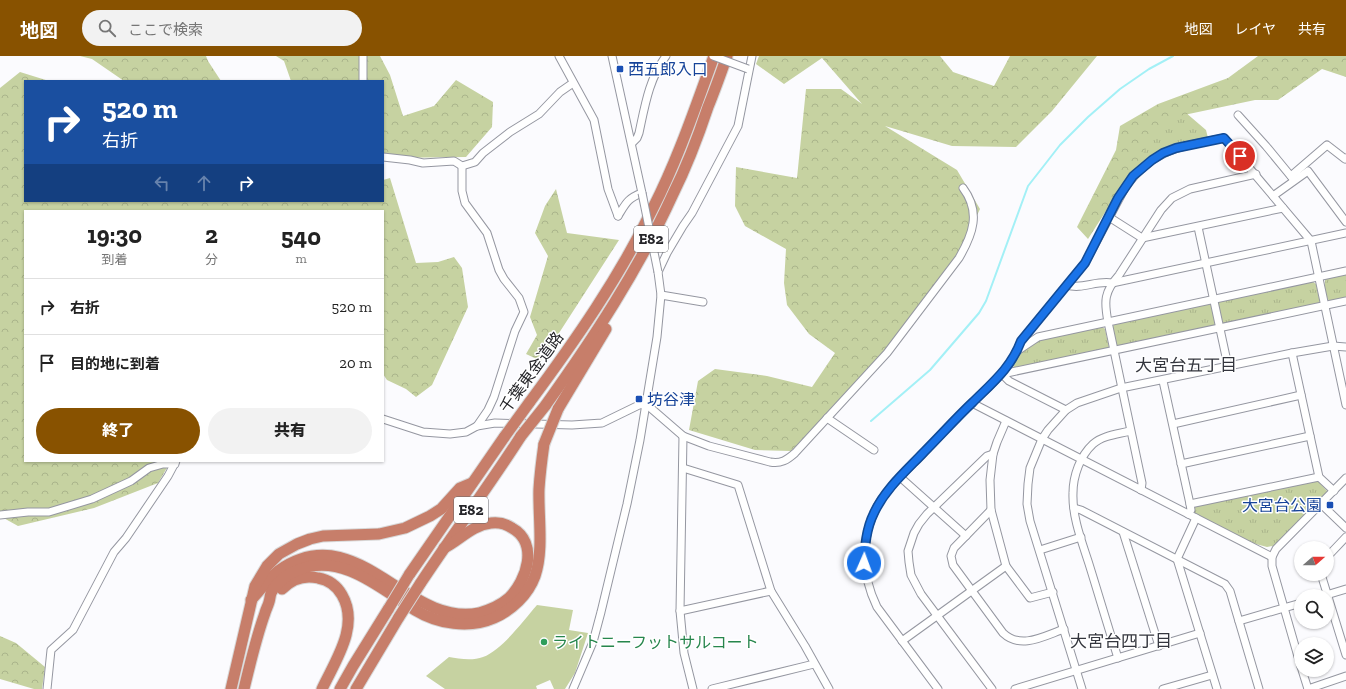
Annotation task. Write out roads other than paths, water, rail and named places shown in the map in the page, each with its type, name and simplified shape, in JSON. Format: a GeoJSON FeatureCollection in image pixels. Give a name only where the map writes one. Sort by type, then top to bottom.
{"type":"FeatureCollection","features":[{"type":"Feature","properties":{"kind":"highway","name":"千葉東金道路"},"geometry":{"type":"LineString","coordinates":[[340,689],[409,575],[505,436],[582,329],[617,274],[640,234],[674,162],[686,134],[713,56]]}},
{"type":"Feature","properties":{"kind":"highway","name":"千葉東金道路"},"geometry":{"type":"LineString","coordinates":[[356,689],[420,584],[498,472],[521,436],[545,406],[574,365],[646,248],[692,150],[727,56]]}},
{"type":"Feature","properties":{"kind":"highway"},"geometry":{"type":"LineString","coordinates":[[244,689],[252,654],[271,594],[283,578],[292,572],[311,566],[330,566],[361,575],[417,611],[441,620],[464,624],[486,622],[516,604],[523,596],[535,576],[539,546],[539,489],[544,444],[558,409],[596,346],[648,254],[662,216]]}},
{"type":"Feature","properties":{"kind":"highway"},"geometry":{"type":"LineString","coordinates":[[231,689],[255,586],[267,566],[279,554],[287,548],[310,539],[323,536],[379,534],[405,528],[441,509],[460,488],[472,483]]}},
{"type":"Feature","properties":{"kind":"highway"},"geometry":{"type":"LineString","coordinates":[[251,600],[277,572],[294,562],[314,557],[336,557],[352,562],[372,570],[426,604],[449,613],[460,614],[481,612],[500,605],[516,590],[525,575],[528,558],[527,549],[522,536],[508,525],[492,523],[476,527],[467,532],[454,543],[444,548]]}},
{"type":"Feature","properties":{"kind":"highway"},"geometry":{"type":"LineString","coordinates":[[270,601],[293,580],[310,576],[326,580],[334,584],[346,600],[349,622],[347,633],[322,689]]}},
{"type":"Feature","properties":{"kind":"street"},"geometry":{"type":"LineString","coordinates":[[363,56],[363,80]]}},
{"type":"Feature","properties":{"kind":"street"},"geometry":{"type":"LineString","coordinates":[[559,56],[594,120],[608,188],[618,216],[632,197],[642,193]]}},
{"type":"Feature","properties":{"kind":"street"},"geometry":{"type":"LineString","coordinates":[[573,689],[593,642],[627,504],[657,337],[661,295],[658,272],[632,143],[612,56]]}},
{"type":"Feature","properties":{"kind":"street"},"geometry":{"type":"LineString","coordinates":[[632,143],[637,138],[639,133],[648,92],[658,67],[666,56]]}},
{"type":"Feature","properties":{"kind":"street"},"geometry":{"type":"LineString","coordinates":[[713,56],[748,69]]}},
{"type":"Feature","properties":{"kind":"street"},"geometry":{"type":"LineString","coordinates":[[658,272],[683,226],[692,213],[738,126],[748,69],[752,56]]}},
{"type":"Feature","properties":{"kind":"street"},"geometry":{"type":"LineString","coordinates":[[384,157],[423,163],[454,161],[462,166],[475,162],[510,132],[539,114],[560,92],[573,83]]}},
{"type":"Feature","properties":{"kind":"street"},"geometry":{"type":"LineString","coordinates":[[1238,115],[1293,178]]}},
{"type":"Feature","properties":{"kind":"street"},"geometry":{"type":"LineString","coordinates":[[938,689],[877,607],[870,593],[864,563],[865,545],[869,526],[874,513],[882,499],[900,477],[1002,374],[1017,351],[1021,341],[1085,263],[1118,198],[1133,176],[1152,160],[1163,153],[1176,148],[1224,138],[1256,174],[1311,241],[1346,405]]}},
{"type":"Feature","properties":{"kind":"street"},"geometry":{"type":"LineString","coordinates":[[1273,196],[1327,145],[1345,159],[1346,158]]}},
{"type":"Feature","properties":{"kind":"street"},"geometry":{"type":"LineString","coordinates":[[462,166],[462,191],[465,203],[487,233],[499,270],[504,279],[520,298],[524,312],[515,331],[494,397],[488,410],[476,426]]}},
{"type":"Feature","properties":{"kind":"street"},"geometry":{"type":"LineString","coordinates":[[1293,178],[1308,171],[1346,222]]}},
{"type":"Feature","properties":{"kind":"street"},"geometry":{"type":"LineString","coordinates":[[1141,490],[1142,483],[1108,322],[1105,305],[1106,298],[1112,283],[1163,207],[1172,198],[1190,189],[1256,174]]}},
{"type":"Feature","properties":{"kind":"street"},"geometry":{"type":"LineString","coordinates":[[384,419],[423,432],[450,434],[466,432],[476,426],[494,423],[602,423],[639,405],[646,404],[684,436],[709,446],[778,463],[790,458],[795,453],[887,353],[959,258],[972,231],[974,215],[969,196],[963,188]]}},
{"type":"Feature","properties":{"kind":"street"},"geometry":{"type":"LineString","coordinates":[[1109,217],[1142,238],[1283,208]]}},
{"type":"Feature","properties":{"kind":"street"},"geometry":{"type":"LineString","coordinates":[[1198,227],[1228,366]]}},
{"type":"Feature","properties":{"kind":"street"},"geometry":{"type":"LineString","coordinates":[[1067,284],[1075,287],[1104,282],[1112,283],[1346,233]]}},
{"type":"Feature","properties":{"kind":"street"},"geometry":{"type":"LineString","coordinates":[[1017,351],[1038,337],[1346,271]]}},
{"type":"Feature","properties":{"kind":"street"},"geometry":{"type":"LineString","coordinates":[[661,295],[703,302]]}},
{"type":"Feature","properties":{"kind":"street"},"geometry":{"type":"LineString","coordinates":[[1002,374],[1346,301]]}},
{"type":"Feature","properties":{"kind":"street"},"geometry":{"type":"LineString","coordinates":[[1082,689],[1030,521],[1027,504],[1030,468],[1042,439],[1066,410],[1089,398],[1121,388],[1292,353],[1333,346],[1346,347]]}},
{"type":"Feature","properties":{"kind":"street"},"geometry":{"type":"LineString","coordinates":[[1292,353],[1319,477],[1334,491]]}},
{"type":"Feature","properties":{"kind":"street"},"geometry":{"type":"LineString","coordinates":[[1002,374],[1009,381],[1066,410]]}},
{"type":"Feature","properties":{"kind":"street"},"geometry":{"type":"LineString","coordinates":[[1164,380],[1190,504],[1191,510],[1188,514]]}},
{"type":"Feature","properties":{"kind":"street"},"geometry":{"type":"LineString","coordinates":[[1173,424],[1301,395]]}},
{"type":"Feature","properties":{"kind":"street"},"geometry":{"type":"LineString","coordinates":[[972,403],[1272,557]]}},
{"type":"Feature","properties":{"kind":"street"},"geometry":{"type":"LineString","coordinates":[[827,418],[874,450]]}},
{"type":"Feature","properties":{"kind":"street"},"geometry":{"type":"LineString","coordinates":[[1006,421],[997,442],[990,480],[991,510],[1006,566],[1030,598],[1053,592]]}},
{"type":"Feature","properties":{"kind":"street"},"geometry":{"type":"LineString","coordinates":[[1118,658],[1081,537],[1074,508],[1073,484],[1081,459],[1094,444],[1101,439],[1130,431]]}},
{"type":"Feature","properties":{"kind":"street"},"geometry":{"type":"LineString","coordinates":[[684,436],[680,611],[684,653],[694,689]]}},
{"type":"Feature","properties":{"kind":"street"},"geometry":{"type":"LineString","coordinates":[[1181,464],[1310,436]]}},
{"type":"Feature","properties":{"kind":"street"},"geometry":{"type":"LineString","coordinates":[[992,689],[915,583],[911,575],[908,551],[914,533],[919,524],[934,507],[987,456],[994,454]]}},
{"type":"Feature","properties":{"kind":"street"},"geometry":{"type":"LineString","coordinates":[[0,515],[28,512],[49,512],[92,499],[130,481],[149,468],[176,462]]}},
{"type":"Feature","properties":{"kind":"street"},"geometry":{"type":"LineString","coordinates":[[47,689],[51,650],[73,630],[114,552],[126,538],[176,462]]}},
{"type":"Feature","properties":{"kind":"street"},"geometry":{"type":"LineString","coordinates":[[683,468],[738,485],[771,591],[805,646],[829,689]]}},
{"type":"Feature","properties":{"kind":"street"},"geometry":{"type":"LineString","coordinates":[[900,477],[966,536]]}},
{"type":"Feature","properties":{"kind":"street"},"geometry":{"type":"LineString","coordinates":[[1190,504],[1319,477]]}},
{"type":"Feature","properties":{"kind":"street"},"geometry":{"type":"LineString","coordinates":[[1294,644],[1272,566],[1272,557],[1276,549],[1346,478]]}},
{"type":"Feature","properties":{"kind":"street"},"geometry":{"type":"LineString","coordinates":[[1321,504],[1346,528]]}},
{"type":"Feature","properties":{"kind":"street"},"geometry":{"type":"LineString","coordinates":[[1074,508],[1081,510],[1177,558],[1225,584],[1230,591],[1259,689]]}},
{"type":"Feature","properties":{"kind":"street"},"geometry":{"type":"LineString","coordinates":[[991,510],[952,552],[951,560],[1003,633],[1012,640],[1030,641],[1064,629]]}},
{"type":"Feature","properties":{"kind":"street"},"geometry":{"type":"LineString","coordinates":[[1196,518],[1177,558],[1216,689]]}},
{"type":"Feature","properties":{"kind":"street"},"geometry":{"type":"LineString","coordinates":[[1123,532],[1159,646]]}},
{"type":"Feature","properties":{"kind":"street"},"geometry":{"type":"LineString","coordinates":[[1040,550],[1081,537]]}},
{"type":"Feature","properties":{"kind":"street"},"geometry":{"type":"LineString","coordinates":[[1334,550],[1346,538]]}},
{"type":"Feature","properties":{"kind":"street"},"geometry":{"type":"LineString","coordinates":[[902,641],[1006,566]]}},
{"type":"Feature","properties":{"kind":"street"},"geometry":{"type":"LineString","coordinates":[[1334,592],[1346,589]]}},
{"type":"Feature","properties":{"kind":"street"},"geometry":{"type":"LineString","coordinates":[[680,611],[771,591]]}},
{"type":"Feature","properties":{"kind":"street"},"geometry":{"type":"LineString","coordinates":[[1239,621],[1294,605]]}},
{"type":"Feature","properties":{"kind":"street"},"geometry":{"type":"LineString","coordinates":[[1334,621],[1346,655]]}},
{"type":"Feature","properties":{"kind":"street"},"geometry":{"type":"LineString","coordinates":[[1015,689],[1200,633]]}},
{"type":"Feature","properties":{"kind":"street"},"geometry":{"type":"LineString","coordinates":[[712,689],[814,664]]}},
{"type":"Feature","properties":{"kind":"street"},"geometry":{"type":"LineString","coordinates":[[1163,689],[1212,675]]}},
{"type":"Feature","properties":{"kind":"street"},"geometry":{"type":"LineString","coordinates":[[1304,677],[1308,689],[1346,676]]}},
{"type":"Feature","properties":{"kind":"waterway"},"geometry":{"type":"LineString","coordinates":[[871,421],[930,370],[979,313],[986,301],[1028,186],[1060,145],[1088,117],[1120,89],[1149,69],[1173,56]]}},
{"type":"Feature","properties":{"kind":"place","name":"西五郎入口"},"geometry":{"type":"Point","coordinates":[620,69]}},
{"type":"Feature","properties":{"kind":"place","name":"坊谷津"},"geometry":{"type":"Point","coordinates":[639,399]}},
{"type":"Feature","properties":{"kind":"place","name":"大宮台公園"},"geometry":{"type":"Point","coordinates":[1330,505]}},
{"type":"Feature","properties":{"kind":"place","name":"ライトニーフットサルコート"},"geometry":{"type":"Point","coordinates":[544,642]}},
{"type":"Feature","properties":{"kind":"district","name":"大宮台五丁目"},"geometry":{"type":"Point","coordinates":[1186,365]}},
{"type":"Feature","properties":{"kind":"district","name":"大宮台四丁目"},"geometry":{"type":"Point","coordinates":[1121,641]}}]}
